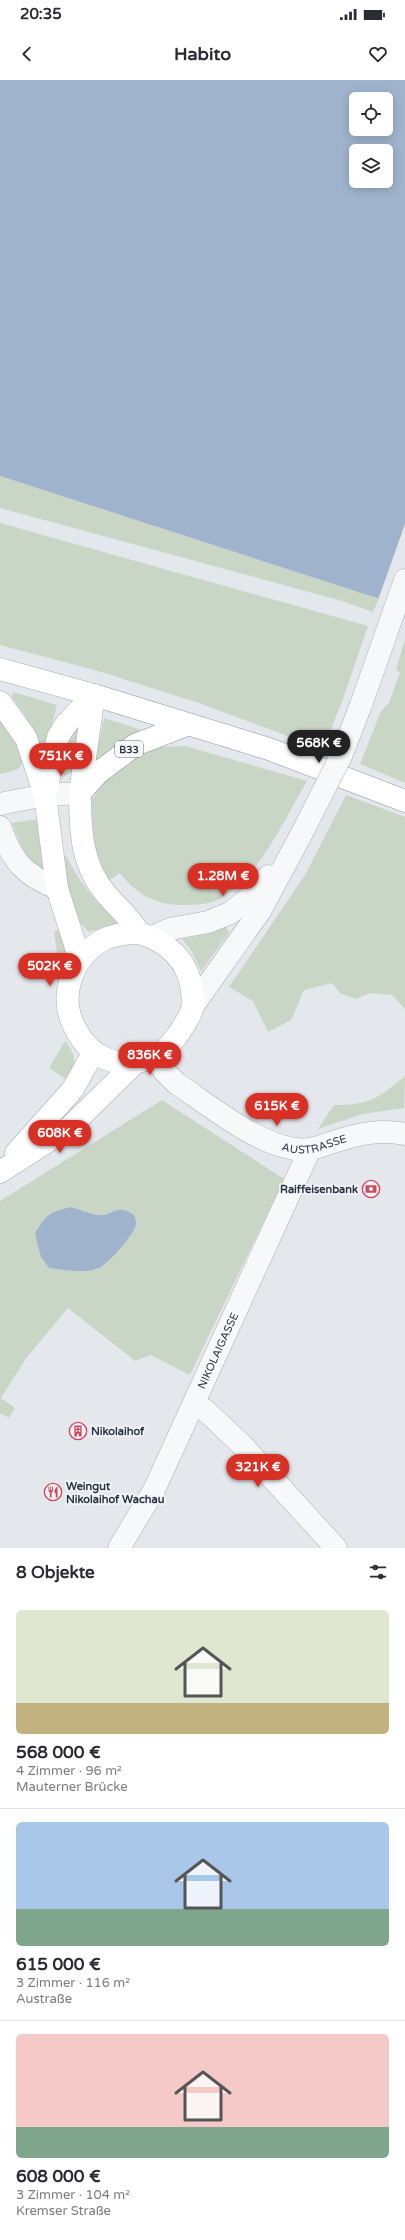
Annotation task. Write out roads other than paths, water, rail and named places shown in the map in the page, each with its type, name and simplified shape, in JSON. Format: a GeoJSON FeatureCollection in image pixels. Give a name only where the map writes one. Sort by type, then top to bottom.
{"type":"FeatureCollection","features":[{"type":"Feature","properties":{"kind":"main road"},"geometry":{"type":"LineString","coordinates":[[0,669],[94,695],[270,749],[405,801]]}},
{"type":"Feature","properties":{"kind":"main road"},"geometry":{"type":"LineString","coordinates":[[94,695],[80,793],[80,835],[89,868],[106,895],[146,935],[169,947],[184,964],[191,982],[193,1006],[185,1024],[172,1043],[156,1057],[135,1063],[114,1062],[93,1053],[80,1038],[71,1021],[67,992],[71,975],[80,960],[104,939],[123,934],[146,935]]}},
{"type":"Feature","properties":{"kind":"main road"},"geometry":{"type":"LineString","coordinates":[[45,795],[58,737],[66,724],[94,695]]}},
{"type":"Feature","properties":{"kind":"main road"},"geometry":{"type":"LineString","coordinates":[[0,702],[26,738],[45,795],[57,888],[80,960]]}},
{"type":"Feature","properties":{"kind":"main road","name":"B33"},"geometry":{"type":"LineString","coordinates":[[80,793],[98,773],[135,745],[189,724]]}},
{"type":"Feature","properties":{"kind":"main road"},"geometry":{"type":"LineString","coordinates":[[0,1172],[72,1089],[93,1053]]}},
{"type":"Feature","properties":{"kind":"main road"},"geometry":{"type":"LineString","coordinates":[[0,1172],[70,1127],[135,1063]]}},
{"type":"Feature","properties":{"kind":"street"},"geometry":{"type":"LineString","coordinates":[[193,1006],[260,911],[341,756],[361,705],[405,580]]}},
{"type":"Feature","properties":{"kind":"street"},"geometry":{"type":"LineString","coordinates":[[0,804],[45,795],[80,793]]}},
{"type":"Feature","properties":{"kind":"street"},"geometry":{"type":"LineString","coordinates":[[0,827],[15,859],[27,873],[57,888]]}},
{"type":"Feature","properties":{"kind":"street"},"geometry":{"type":"LineString","coordinates":[[146,935],[208,922],[230,913],[248,899],[297,842]]}},
{"type":"Feature","properties":{"kind":"street","name":"AUSTRASSE"},"geometry":{"type":"LineString","coordinates":[[156,1057],[164,1071],[176,1083],[264,1141],[287,1148],[310,1149],[360,1133],[390,1131],[405,1134]]}},
{"type":"Feature","properties":{"kind":"street","name":"NIKOLAIGASSE"},"geometry":{"type":"LineString","coordinates":[[118,1548],[154,1490],[195,1405],[310,1149]]}},
{"type":"Feature","properties":{"kind":"street"},"geometry":{"type":"LineString","coordinates":[[195,1405],[205,1410],[242,1445],[336,1548]]}},
{"type":"Feature","properties":{"kind":"water"},"geometry":{"type":"Polygon","coordinates":[[[0,80],[405,80],[405,607],[0,476],[0,80]]]}},
{"type":"Feature","properties":{"kind":"water"},"geometry":{"type":"Polygon","coordinates":[[[71,1207],[99,1215],[118,1210],[128,1211],[134,1215],[136,1224],[131,1235],[108,1261],[99,1268],[81,1271],[49,1268],[41,1257],[35,1234],[42,1222],[49,1215],[71,1207]]]}},
{"type":"Feature","properties":{"kind":"place","name":"Raiffeisenbank"},"geometry":{"type":"Point","coordinates":[371,1189]}},
{"type":"Feature","properties":{"kind":"place","name":"Nikolaihof"},"geometry":{"type":"Point","coordinates":[78,1431]}},
{"type":"Feature","properties":{"kind":"place","name":"Weingut Nikolaihof Wachau"},"geometry":{"type":"Point","coordinates":[53,1492]}}]}
